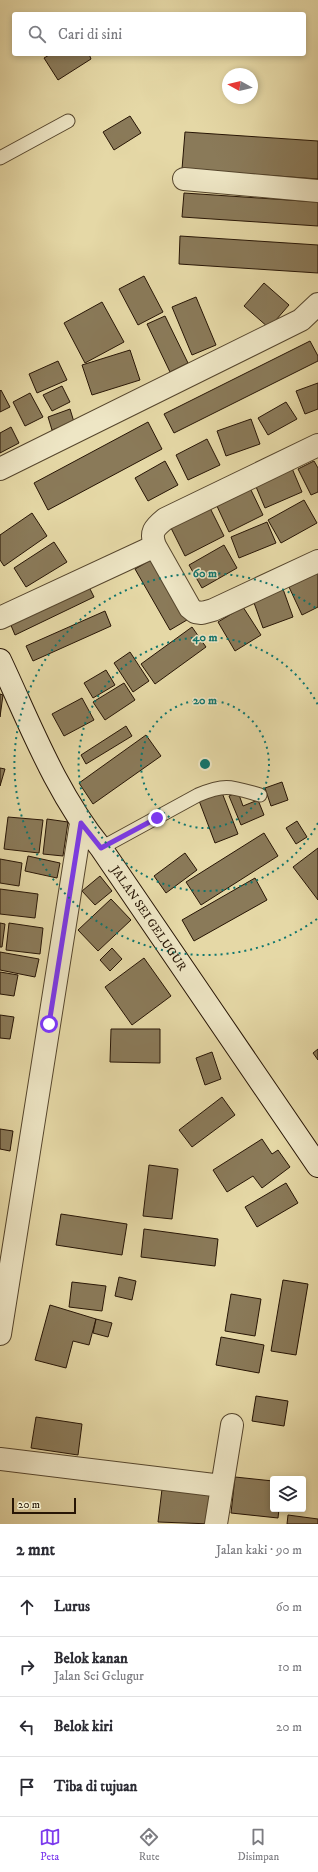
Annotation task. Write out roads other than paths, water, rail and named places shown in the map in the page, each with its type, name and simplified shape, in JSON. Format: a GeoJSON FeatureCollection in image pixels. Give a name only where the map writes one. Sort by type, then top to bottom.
{"type":"FeatureCollection","features":[{"type":"Feature","properties":{"kind":"street"},"geometry":{"type":"LineString","coordinates":[[184,180],[318,191]]}},
{"type":"Feature","properties":{"kind":"street"},"geometry":{"type":"LineString","coordinates":[[0,469],[301,320],[318,304]]}},
{"type":"Feature","properties":{"kind":"street"},"geometry":{"type":"LineString","coordinates":[[318,445],[165,519],[156,527],[152,536],[155,546],[190,608],[195,612],[202,613],[213,610],[318,561]]}},
{"type":"Feature","properties":{"kind":"street"},"geometry":{"type":"LineString","coordinates":[[0,618],[155,546]]}},
{"type":"Feature","properties":{"kind":"street","name":"JALAN SEI GELUGUR"},"geometry":{"type":"LineString","coordinates":[[0,660],[54,774],[81,823],[101,848],[318,1166]]}},
{"type":"Feature","properties":{"kind":"street"},"geometry":{"type":"LineString","coordinates":[[0,1334],[81,823]]}},
{"type":"Feature","properties":{"kind":"street"},"geometry":{"type":"LineString","coordinates":[[216,1524],[232,1425]]}},
{"type":"Feature","properties":{"kind":"street"},"geometry":{"type":"LineString","coordinates":[[0,1459],[222,1486]]}},
{"type":"Feature","properties":{"kind":"lane"},"geometry":{"type":"LineString","coordinates":[[0,158],[68,121]]}},
{"type":"Feature","properties":{"kind":"lane"},"geometry":{"type":"LineString","coordinates":[[101,848],[198,795],[214,788],[233,787],[260,795]]}}]}
